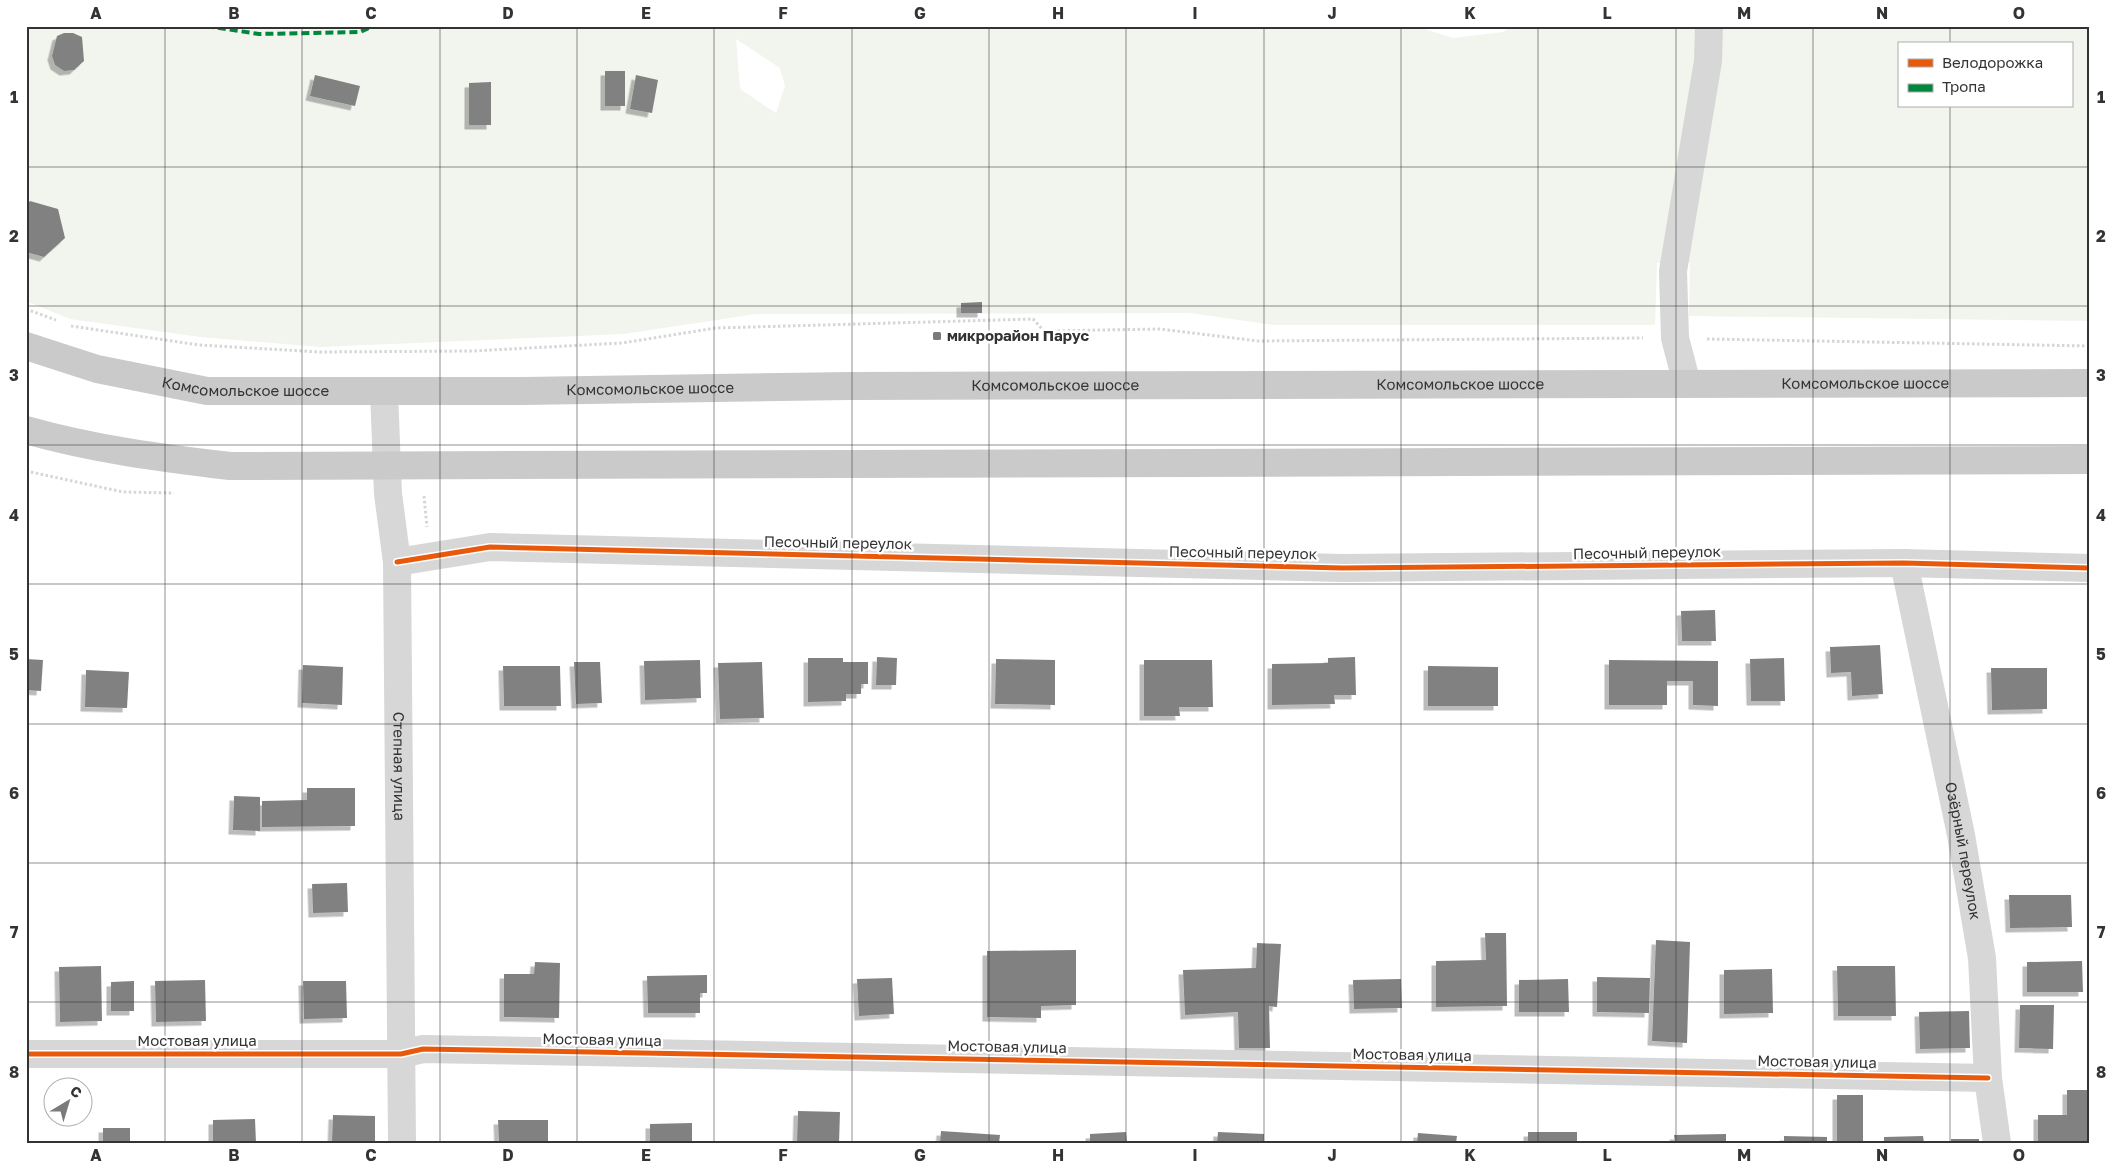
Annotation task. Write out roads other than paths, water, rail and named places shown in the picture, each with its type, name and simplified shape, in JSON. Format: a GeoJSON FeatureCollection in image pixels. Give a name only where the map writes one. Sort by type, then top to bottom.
{"type":"FeatureCollection","features":[{"type":"Feature","properties":{"kind":"main road","name":"Комсомольское шоссе"},"geometry":{"type":"LineString","coordinates":[[26,346],[97,369],[206,390],[523,391],[850,386],[2089,383]]}},
{"type":"Feature","properties":{"kind":"main road"},"geometry":{"type":"LineString","coordinates":[[26,430],[60,440],[133,454],[230,466],[2089,460]]}},
{"type":"Feature","properties":{"kind":"street"},"geometry":{"type":"LineString","coordinates":[[1687,384],[1674,338],[1673,271],[1708,61],[1709,26]]}},
{"type":"Feature","properties":{"kind":"street","name":"Степная улица"},"geometry":{"type":"LineString","coordinates":[[384,391],[390,502],[397,558],[402,1143]]}},
{"type":"Feature","properties":{"kind":"street"},"geometry":{"type":"LineString","coordinates":[[26,438],[60,440]]}},
{"type":"Feature","properties":{"kind":"street","name":"Песочный переулок"},"geometry":{"type":"LineString","coordinates":[[397,558],[490,546],[1343,568],[1904,563],[2089,568]]}},
{"type":"Feature","properties":{"kind":"street","name":"Озёрный переулок"},"geometry":{"type":"LineString","coordinates":[[1904,563],[1961,835],[1982,958],[1988,1078],[1997,1143]]}},
{"type":"Feature","properties":{"kind":"street","name":"Мостовая улица"},"geometry":{"type":"LineString","coordinates":[[26,1054],[401,1054],[423,1049],[1988,1078]]}},
{"type":"Feature","properties":{"kind":"place","name":"микрорайон Парус"},"geometry":{"type":"Point","coordinates":[937,336]}}]}
